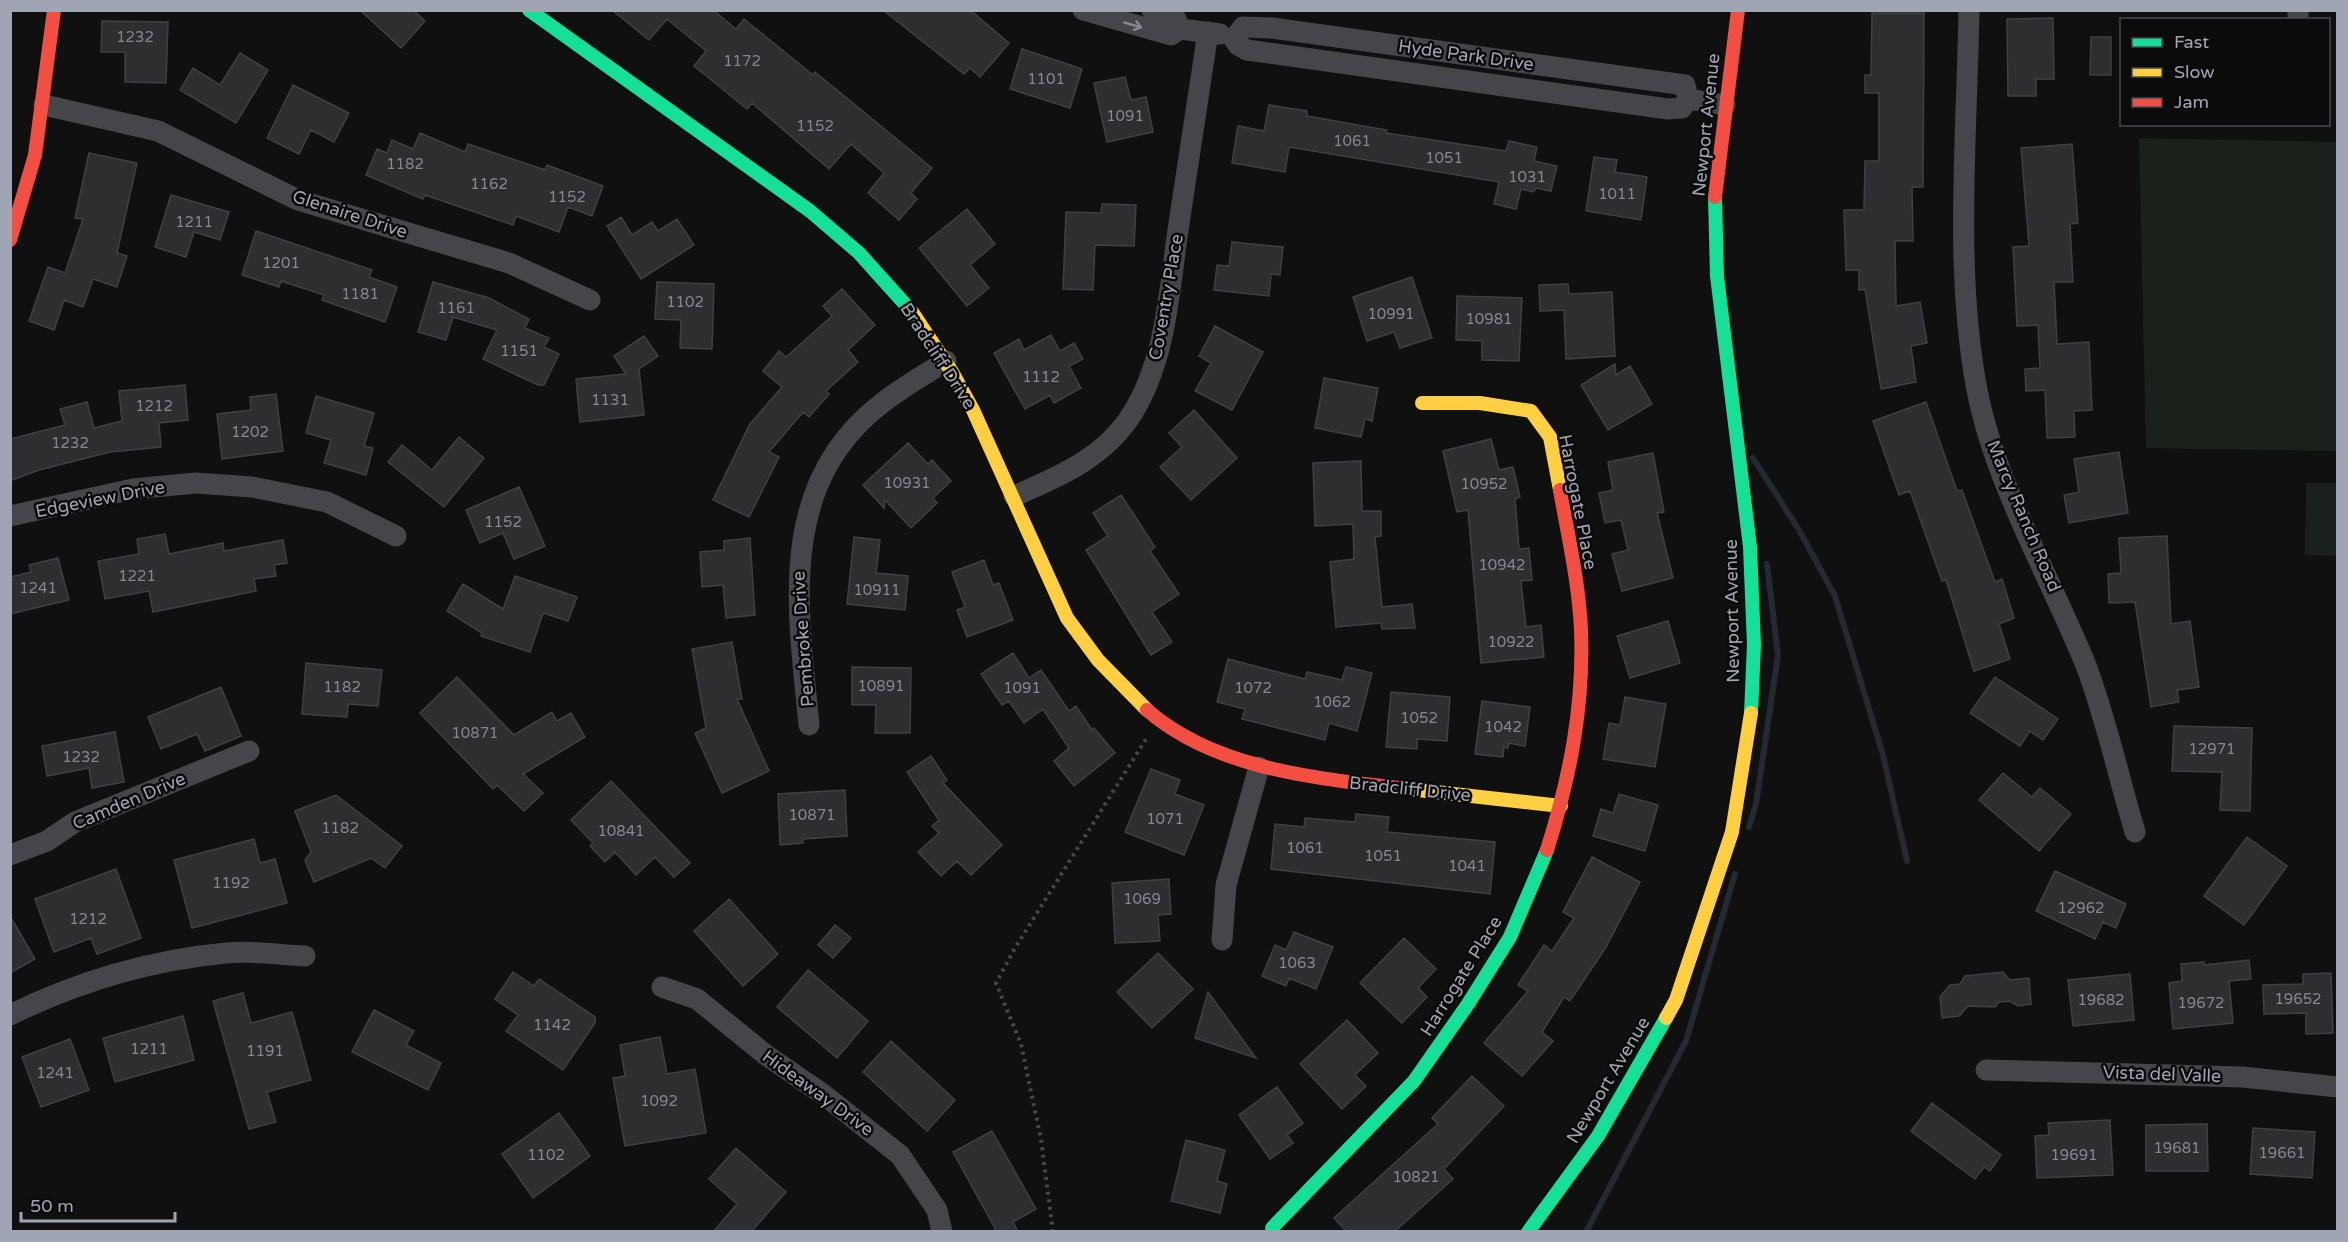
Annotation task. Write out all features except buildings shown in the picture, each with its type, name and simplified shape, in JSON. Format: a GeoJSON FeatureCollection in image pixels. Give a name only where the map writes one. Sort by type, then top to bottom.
{"type":"FeatureCollection","features":[{"type":"Feature","properties":{"kind":"street"},"geometry":{"type":"LineString","coordinates":[[10,240],[31,182],[44,105],[54,10]]}},
{"type":"Feature","properties":{"kind":"street","name":"Bradcliff Drive"},"geometry":{"type":"LineString","coordinates":[[529,10],[777,184],[834,229],[860,253],[904,302],[946,362],[973,409],[1014,496],[1064,614],[1089,651],[1128,692],[1171,729],[1225,755],[1259,766],[1326,779],[1561,806]]}},
{"type":"Feature","properties":{"kind":"street","name":"Hyde Park Drive"},"geometry":{"type":"LineString","coordinates":[[1083,10],[1171,35],[1180,29],[1236,35],[1244,27],[1272,28],[1672,83],[1685,85],[1688,99],[1725,105]]}},
{"type":"Feature","properties":{"kind":"street"},"geometry":{"type":"LineString","coordinates":[[1152,10],[1176,19],[1180,29]]}},
{"type":"Feature","properties":{"kind":"street","name":"Newport Avenue"},"geometry":{"type":"LineString","coordinates":[[1527,1232],[1598,1136],[1676,1000],[1732,832],[1742,779],[1750,725],[1754,645],[1750,547],[1717,276],[1715,187],[1738,10]]}},
{"type":"Feature","properties":{"kind":"street","name":"Marcy Ranch Road"},"geometry":{"type":"LineString","coordinates":[[1969,10],[1964,273],[1968,331],[1977,392],[1998,462],[2086,667],[2135,832]]}},
{"type":"Feature","properties":{"kind":"street","name":"Coventry Place"},"geometry":{"type":"LineString","coordinates":[[1014,496],[1080,465],[1102,447],[1131,416],[1151,378],[1164,326],[1208,32]]}},
{"type":"Feature","properties":{"kind":"street","name":"Glenaire Drive"},"geometry":{"type":"LineString","coordinates":[[44,105],[158,131],[298,200],[508,263],[590,300]]}},
{"type":"Feature","properties":{"kind":"street","name":"Pembroke Drive"},"geometry":{"type":"LineString","coordinates":[[809,725],[799,621],[798,566],[809,506],[832,457],[851,431],[880,404],[946,362]]}},
{"type":"Feature","properties":{"kind":"street","name":"Harrogate Place"},"geometry":{"type":"LineString","coordinates":[[1272,1228],[1414,1081],[1468,1004],[1510,938],[1540,870],[1561,806],[1572,761],[1581,692],[1581,628],[1574,567],[1550,437],[1531,411],[1480,403],[1422,404]]}},
{"type":"Feature","properties":{"kind":"street","name":"Edgeview Drive"},"geometry":{"type":"LineString","coordinates":[[10,516],[133,489],[196,483],[252,487],[327,502],[396,536]]}},
{"type":"Feature","properties":{"kind":"street","name":"Camden Drive"},"geometry":{"type":"LineString","coordinates":[[10,855],[48,841],[75,822],[249,751]]}},
{"type":"Feature","properties":{"kind":"street"},"geometry":{"type":"LineString","coordinates":[[1222,940],[1226,885],[1259,766]]}},
{"type":"Feature","properties":{"kind":"street"},"geometry":{"type":"LineString","coordinates":[[10,1015],[56,994],[112,976],[173,961],[229,952],[305,956]]}},
{"type":"Feature","properties":{"kind":"street","name":"Hideaway Drive"},"geometry":{"type":"LineString","coordinates":[[662,987],[698,999],[766,1055],[824,1095],[900,1155],[937,1210],[942,1232]]}},
{"type":"Feature","properties":{"kind":"street","name":"Vista del Valle"},"geometry":{"type":"LineString","coordinates":[[1986,1070],[2242,1077],[2337,1087]]}},
{"type":"Feature","properties":{"kind":"path"},"geometry":{"type":"LineString","coordinates":[[1053,1232],[1041,1139],[1021,1044],[996,983],[1121,777],[1160,718]]}},
{"type":"Feature","properties":{"kind":"shaded area"},"geometry":{"type":"Polygon","coordinates":[[[2139,138],[2337,142],[2337,451],[2146,448],[2139,138]]]}},
{"type":"Feature","properties":{"kind":"shaded area"},"geometry":{"type":"Polygon","coordinates":[[[2306,483],[2337,483],[2337,556],[2305,555],[2306,483]]]}},
{"type":"Feature","properties":{"kind":"waterway"},"geometry":{"type":"LineString","coordinates":[[1753,458],[1799,530],[1835,596],[1883,755],[1907,861]]}},
{"type":"Feature","properties":{"kind":"waterway"},"geometry":{"type":"LineString","coordinates":[[1749,827],[1756,804],[1778,655],[1767,564]]}},
{"type":"Feature","properties":{"kind":"waterway"},"geometry":{"type":"LineString","coordinates":[[1586,1232],[1686,1041],[1735,874]]}},
{"type":"Feature","properties":{"kind":"traffic: fast"},"geometry":{"type":"LineString","coordinates":[[529,10],[810,211],[859,253],[912,312]]}},
{"type":"Feature","properties":{"kind":"traffic: fast"},"geometry":{"type":"LineString","coordinates":[[1715,197],[1717,276],[1750,547],[1754,645],[1751,713]]}},
{"type":"Feature","properties":{"kind":"traffic: fast"},"geometry":{"type":"LineString","coordinates":[[1272,1228],[1414,1081],[1468,1004],[1510,937],[1547,850]]}},
{"type":"Feature","properties":{"kind":"traffic: fast"},"geometry":{"type":"LineString","coordinates":[[1528,1232],[1598,1136],[1666,1018]]}},
{"type":"Feature","properties":{"kind":"traffic: slow"},"geometry":{"type":"LineString","coordinates":[[912,312],[952,372],[973,410],[1067,618],[1098,660],[1147,710]]}},
{"type":"Feature","properties":{"kind":"traffic: slow"},"geometry":{"type":"LineString","coordinates":[[1422,403],[1480,403],[1531,411],[1550,437],[1560,490]]}},
{"type":"Feature","properties":{"kind":"traffic: slow"},"geometry":{"type":"LineString","coordinates":[[1666,1018],[1676,1000],[1732,832],[1751,713]]}},
{"type":"Feature","properties":{"kind":"traffic: slow"},"geometry":{"type":"LineString","coordinates":[[1400,788],[1561,806]]}},
{"type":"Feature","properties":{"kind":"traffic: jam"},"geometry":{"type":"LineString","coordinates":[[10,240],[35,155],[54,10]]}},
{"type":"Feature","properties":{"kind":"traffic: jam"},"geometry":{"type":"LineString","coordinates":[[1715,197],[1738,10]]}},
{"type":"Feature","properties":{"kind":"traffic: jam"},"geometry":{"type":"LineString","coordinates":[[1547,850],[1569,768],[1580,686],[1581,630],[1578,595],[1560,490]]}},
{"type":"Feature","properties":{"kind":"traffic: jam"},"geometry":{"type":"LineString","coordinates":[[1147,710],[1174,730],[1203,746],[1234,758],[1300,774],[1400,788]]}}]}
